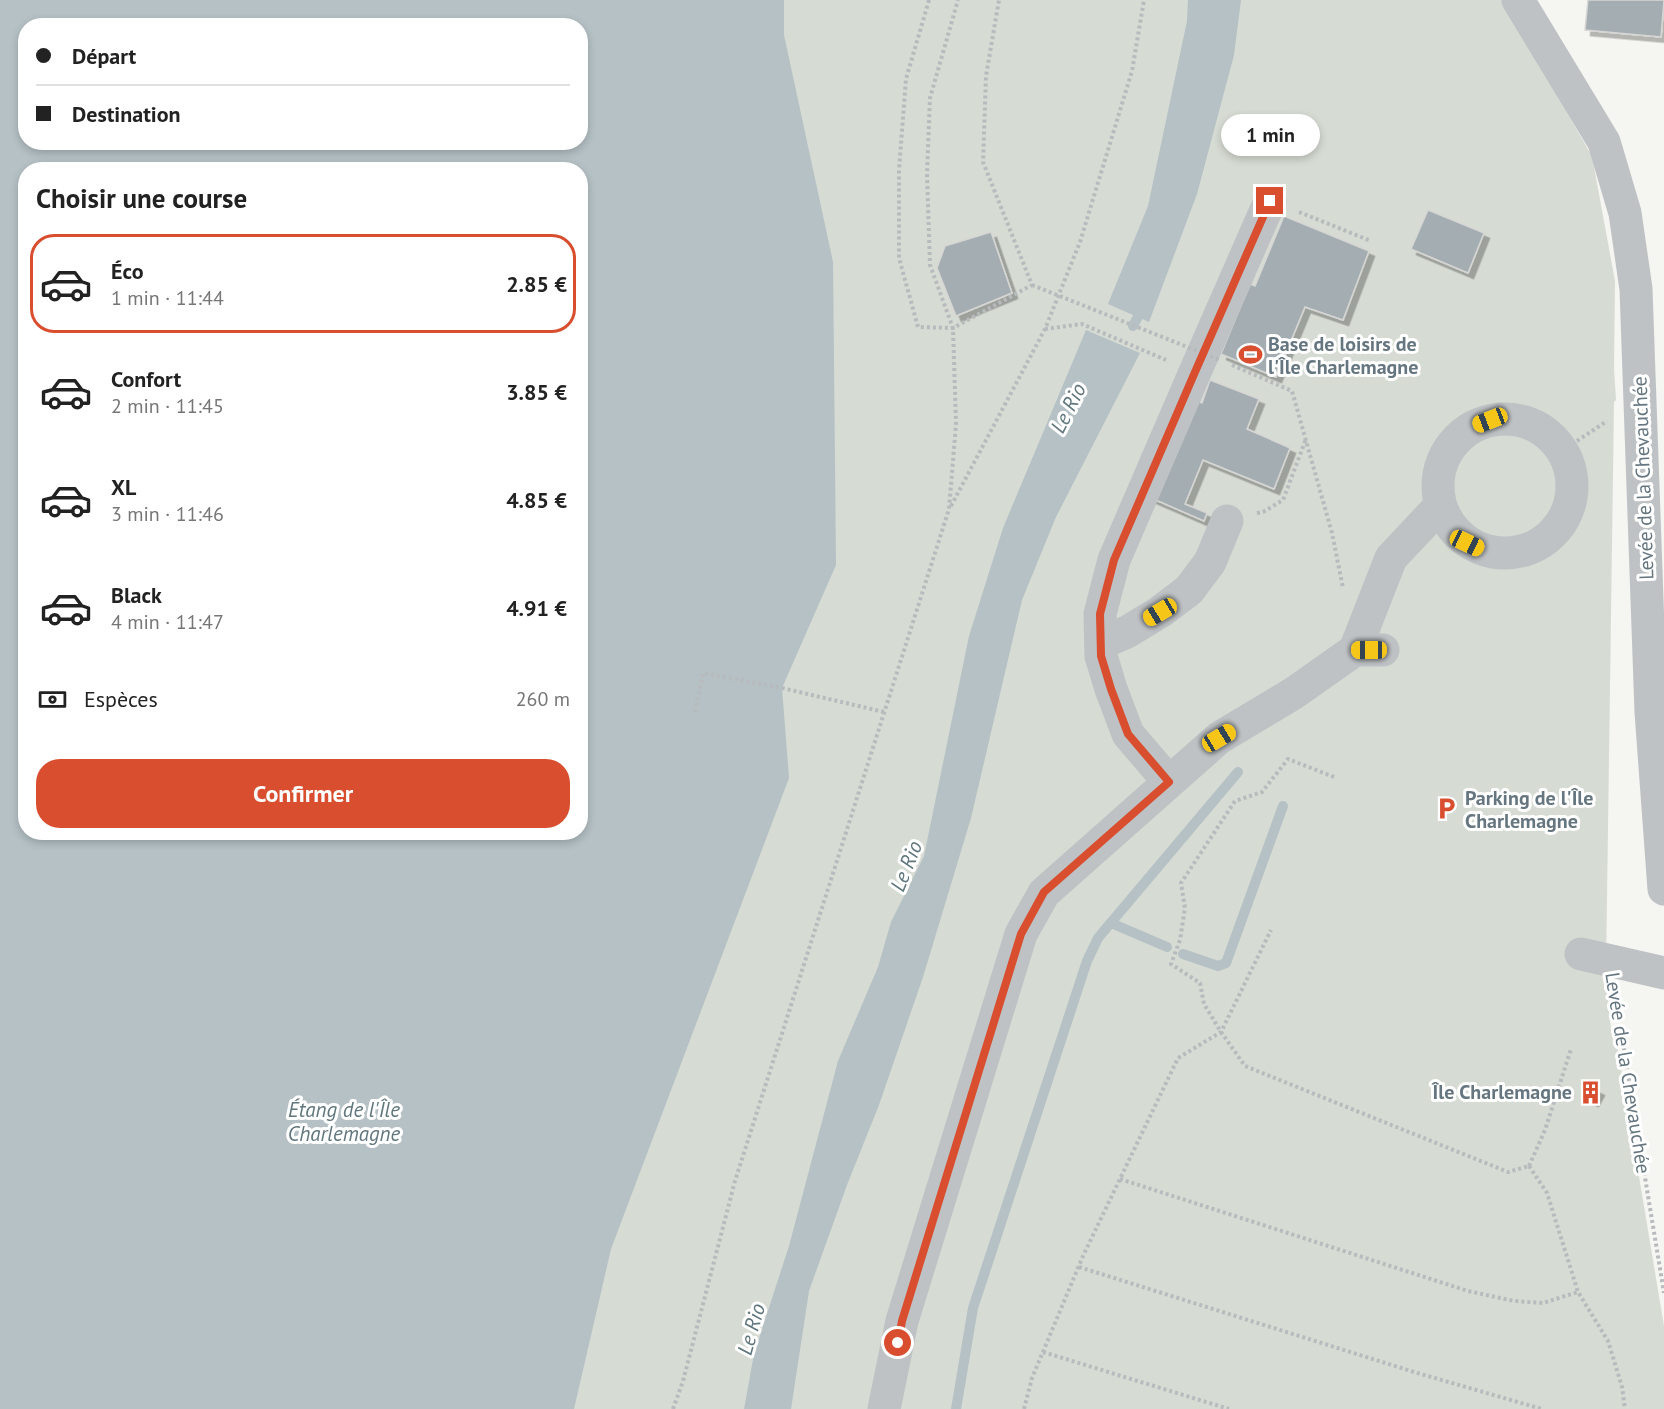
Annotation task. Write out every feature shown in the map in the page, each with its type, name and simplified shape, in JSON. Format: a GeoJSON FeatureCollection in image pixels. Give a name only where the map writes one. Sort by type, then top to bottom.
{"type":"FeatureCollection","features":[{"type":"Feature","properties":{"kind":"street","name":"Levée de la Chevauchée"},"geometry":{"type":"LineString","coordinates":[[1518,0],[1604,142],[1626,213],[1636,289],[1651,712],[1664,890]]}},
{"type":"Feature","properties":{"kind":"street"},"geometry":{"type":"LineString","coordinates":[[1169,782],[1128,734],[1101,656],[1100,614],[1114,560],[1270,201]]}},
{"type":"Feature","properties":{"kind":"street"},"geometry":{"type":"LineString","coordinates":[[1511,419],[1532,424],[1549,435],[1562,452],[1571,472],[1572,495],[1566,517],[1552,535],[1533,548],[1511,554],[1488,552],[1467,543],[1450,527],[1440,506],[1437,490],[1438,474],[1443,458],[1455,441],[1471,428],[1490,420],[1511,419]]}},
{"type":"Feature","properties":{"kind":"street"},"geometry":{"type":"LineString","coordinates":[[884,1409],[902,1321],[1021,934],[1044,892],[1219,738],[1369,650],[1391,558],[1440,506]]}},
{"type":"Feature","properties":{"kind":"street"},"geometry":{"type":"LineString","coordinates":[[1101,643],[1126,632],[1160,612],[1189,590],[1210,562],[1227,521]]}},
{"type":"Feature","properties":{"kind":"street"},"geometry":{"type":"LineString","coordinates":[[1595,957],[1664,973]]}},
{"type":"Feature","properties":{"kind":"path"},"geometry":{"type":"LineString","coordinates":[[929,0],[906,79],[899,170],[899,258],[918,327],[953,328],[1032,285]]}},
{"type":"Feature","properties":{"kind":"path"},"geometry":{"type":"LineString","coordinates":[[949,509],[956,424],[953,328],[930,265],[927,174],[930,98],[958,0]]}},
{"type":"Feature","properties":{"kind":"path"},"geometry":{"type":"LineString","coordinates":[[999,0],[986,76],[983,162],[1032,285],[1220,360]]}},
{"type":"Feature","properties":{"kind":"path"},"geometry":{"type":"LineString","coordinates":[[673,1409],[683,1381],[735,1181],[949,509],[1045,329],[1080,242],[1132,71],[1144,0]]}},
{"type":"Feature","properties":{"kind":"path"},"geometry":{"type":"LineString","coordinates":[[1270,201],[1371,241]]}},
{"type":"Feature","properties":{"kind":"path"},"geometry":{"type":"LineString","coordinates":[[1045,329],[1082,324],[1167,360]]}},
{"type":"Feature","properties":{"kind":"path"},"geometry":{"type":"LineString","coordinates":[[1231,365],[1292,391],[1332,533],[1343,592]]}},
{"type":"Feature","properties":{"kind":"path"},"geometry":{"type":"LineString","coordinates":[[1227,521],[1263,512],[1283,500],[1306,439]]}},
{"type":"Feature","properties":{"kind":"path"},"geometry":{"type":"LineString","coordinates":[[695,712],[703,673],[782,688],[884,712]]}},
{"type":"Feature","properties":{"kind":"path"},"geometry":{"type":"LineString","coordinates":[[1334,777],[1288,759],[1262,792],[1235,801],[1181,883],[1185,908],[1180,940],[1171,964],[1200,983],[1204,1004],[1245,1066],[1508,1172],[1529,1166]]}},
{"type":"Feature","properties":{"kind":"path"},"geometry":{"type":"LineString","coordinates":[[1024,1409],[1032,1378],[1078,1267],[1178,1058],[1221,1032],[1270,930]]}},
{"type":"Feature","properties":{"kind":"path","name":"Levée de la Chevauchée"},"geometry":{"type":"LineString","coordinates":[[1595,957],[1664,1293]]}},
{"type":"Feature","properties":{"kind":"path"},"geometry":{"type":"LineString","coordinates":[[1529,1166],[1545,1130],[1571,1049]]}},
{"type":"Feature","properties":{"kind":"path"},"geometry":{"type":"LineString","coordinates":[[1529,1166],[1547,1193],[1578,1292],[1608,1341],[1622,1387],[1625,1409]]}},
{"type":"Feature","properties":{"kind":"path"},"geometry":{"type":"LineString","coordinates":[[1120,1179],[1468,1291],[1514,1301],[1543,1303],[1578,1292]]}},
{"type":"Feature","properties":{"kind":"path"},"geometry":{"type":"LineString","coordinates":[[1078,1267],[1414,1372],[1542,1409]]}},
{"type":"Feature","properties":{"kind":"path"},"geometry":{"type":"LineString","coordinates":[[1043,1352],[1228,1409]]}},
{"type":"Feature","properties":{"kind":"shaded area"},"geometry":{"type":"Polygon","coordinates":[[[0,0],[1502,0],[1592,156],[1615,281],[1616,400],[1614,402],[1606,969],[1611,1031],[1615,1033],[1664,1326],[1664,1409],[0,1409],[0,0]]]}},
{"type":"Feature","properties":{"kind":"water","name":"Étang de l'Île Charlemagne"},"geometry":{"type":"Polygon","coordinates":[[[0,0],[784,0],[784,35],[833,262],[836,565],[782,688],[789,778],[611,1249],[574,1409],[0,1409],[0,0]]]}},
{"type":"Feature","properties":{"kind":"water"},"geometry":{"type":"Polygon","coordinates":[[[1188,0],[1241,0],[1234,55],[1197,194],[1149,322],[1108,304],[1148,206],[1187,21],[1188,0]]]}},
{"type":"Feature","properties":{"kind":"water"},"geometry":{"type":"Polygon","coordinates":[[[1086,330],[1140,353],[1056,517],[1022,600],[971,818],[923,977],[879,1105],[809,1291],[791,1409],[744,1409],[754,1354],[789,1246],[838,1061],[878,967],[891,922],[924,856],[969,636],[1003,528],[1086,330]]]}},
{"type":"Feature","properties":{"kind":"building"},"geometry":{"type":"Polygon","coordinates":[[[1588,0],[1664,0],[1661,37],[1585,30],[1588,0]]]}},
{"type":"Feature","properties":{"kind":"building"},"geometry":{"type":"Polygon","coordinates":[[[1428,210],[1484,233],[1468,273],[1411,249],[1428,210]]]}},
{"type":"Feature","properties":{"kind":"building"},"geometry":{"type":"Polygon","coordinates":[[[1284,216],[1369,251],[1343,320],[1305,307],[1276,377],[1221,354],[1250,284],[1255,286],[1284,216]]]}},
{"type":"Feature","properties":{"kind":"building"},"geometry":{"type":"Polygon","coordinates":[[[991,232],[1012,293],[956,316],[937,268],[945,246],[991,232]]]}},
{"type":"Feature","properties":{"kind":"building"},"geometry":{"type":"Polygon","coordinates":[[[1210,380],[1259,399],[1247,429],[1290,448],[1274,489],[1203,460],[1185,504],[1207,513],[1204,521],[1149,497],[1190,398],[1202,403],[1210,380]]]}},
{"type":"Feature","properties":{"kind":"building","name":"Île Charlemagne"},"geometry":{"type":"Polygon","coordinates":[[[1586,1084],[1599,1090],[1593,1101],[1581,1095],[1586,1084]]]}},
{"type":"Feature","properties":{"kind":"waterway","name":"Le Rio"},"geometry":{"type":"LineString","coordinates":[[1133,326],[1144,305]]}},
{"type":"Feature","properties":{"kind":"waterway"},"geometry":{"type":"LineString","coordinates":[[956,1409],[973,1308],[1087,961],[1098,938],[1238,772]]}},
{"type":"Feature","properties":{"kind":"waterway"},"geometry":{"type":"LineString","coordinates":[[1183,954],[1218,966],[1226,963],[1283,806]]}},
{"type":"Feature","properties":{"kind":"waterway"},"geometry":{"type":"LineString","coordinates":[[1111,923],[1167,947]]}},
{"type":"Feature","properties":{"kind":"place","name":"Base de loisirs de l'Île Charlemagne"},"geometry":{"type":"Point","coordinates":[1250,355]}},
{"type":"Feature","properties":{"kind":"place","name":"Parking de l'Île Charlemagne"},"geometry":{"type":"Point","coordinates":[1447,809]}},
{"type":"Feature","properties":{"kind":"place","name":"Île Charlemagne"},"geometry":{"type":"Point","coordinates":[1590,1092]}},
{"type":"Feature","properties":{"kind":"route"},"geometry":{"type":"LineString","coordinates":[[898,1343],[902,1321],[1021,934],[1044,892],[1169,782],[1128,734],[1101,656],[1100,614],[1114,560],[1270,201]]}}]}
